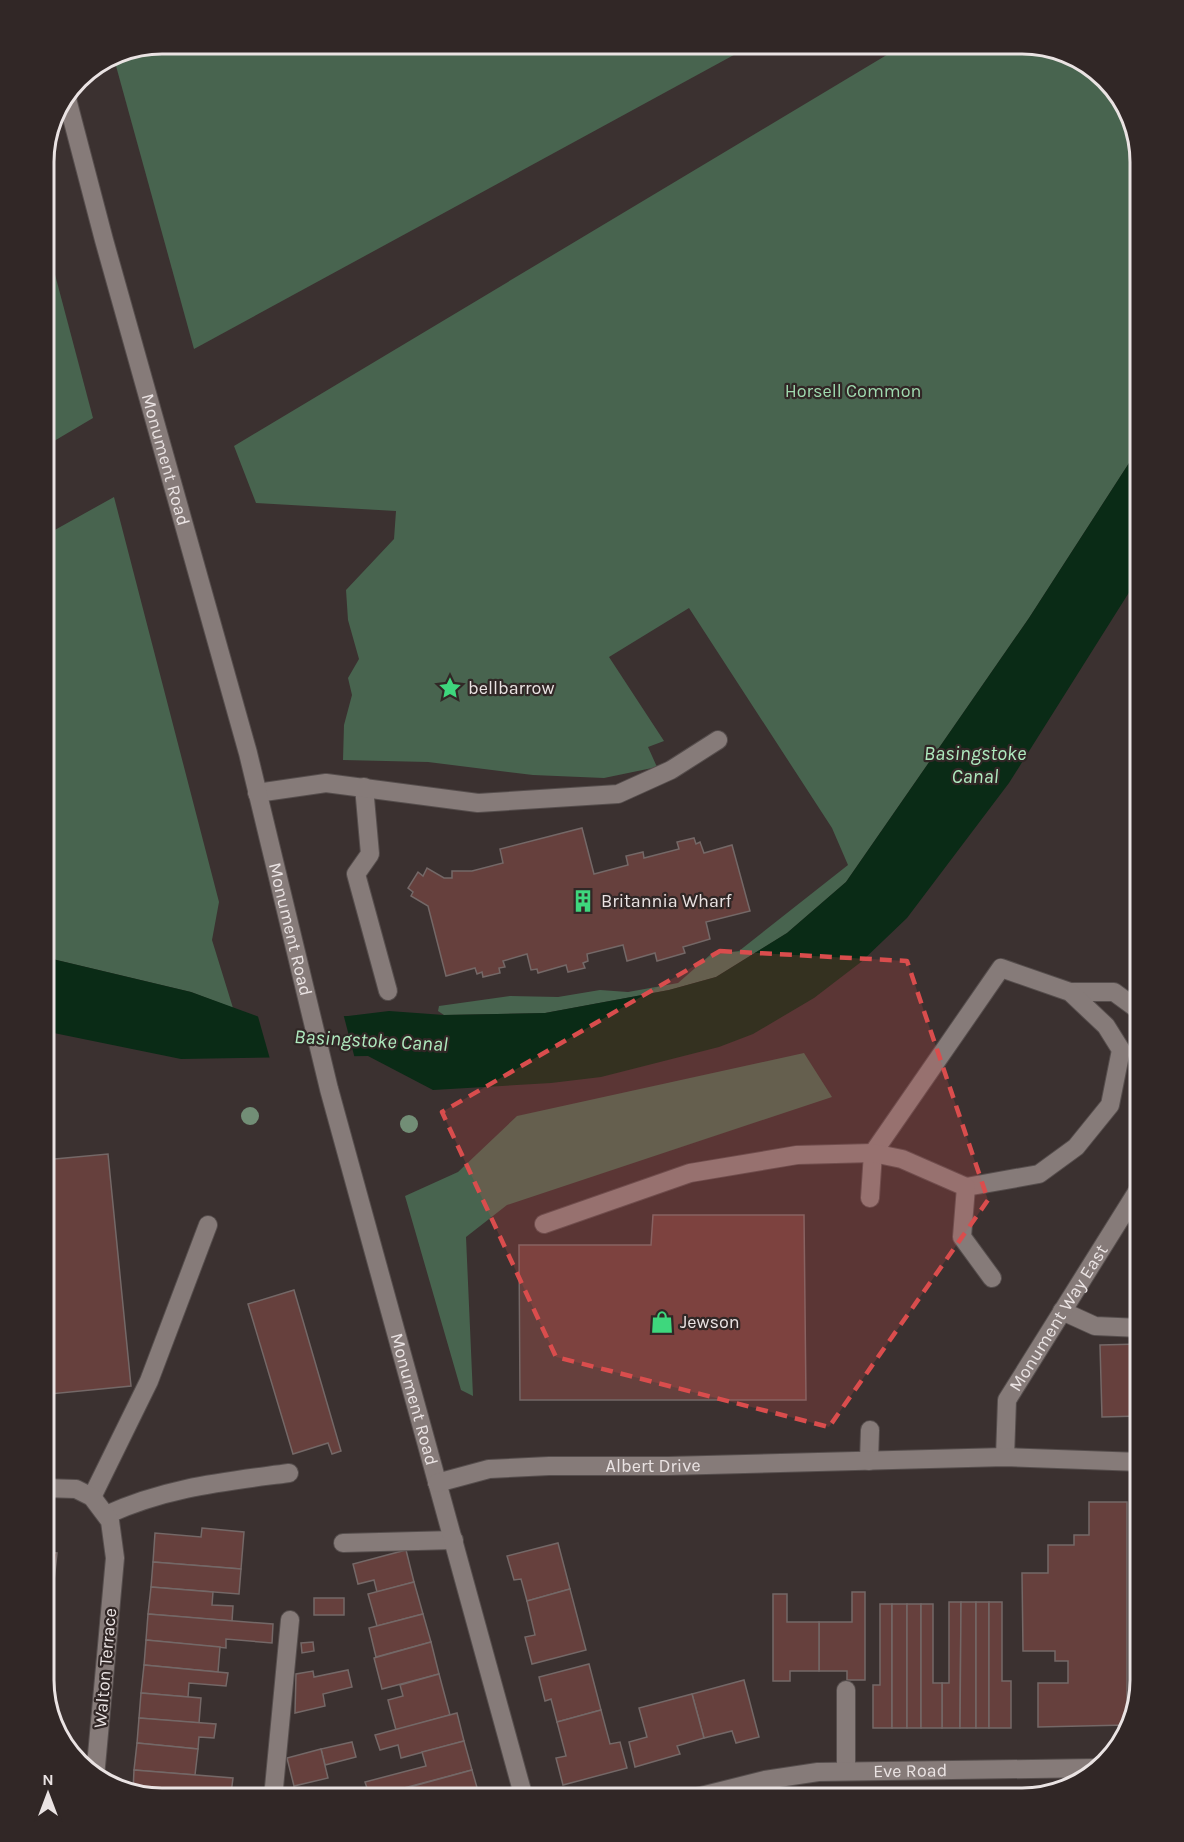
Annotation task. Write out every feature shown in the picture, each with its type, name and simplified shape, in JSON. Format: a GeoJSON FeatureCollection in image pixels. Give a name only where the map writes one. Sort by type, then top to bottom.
{"type":"FeatureCollection","features":[{"type":"Feature","properties":{"kind":"street","name":"Monument Road"},"geometry":{"type":"LineString","coordinates":[[69,107],[257,793],[343,1141],[392,1325],[454,1540],[521,1788]]}},
{"type":"Feature","properties":{"kind":"street"},"geometry":{"type":"LineString","coordinates":[[257,793],[326,783],[478,802],[618,794],[671,770],[718,740]]}},
{"type":"Feature","properties":{"kind":"street"},"geometry":{"type":"LineString","coordinates":[[364,787],[370,854],[356,874],[388,991]]}},
{"type":"Feature","properties":{"kind":"street"},"geometry":{"type":"LineString","coordinates":[[870,1198],[873,1153],[1001,968],[1070,992],[1114,992],[1130,1004]]}},
{"type":"Feature","properties":{"kind":"street"},"geometry":{"type":"LineString","coordinates":[[544,1224],[690,1173],[797,1155],[873,1153],[902,1159],[966,1187],[1039,1174],[1076,1147],[1110,1105],[1121,1050],[1106,1026],[1070,992]]}},
{"type":"Feature","properties":{"kind":"street"},"geometry":{"type":"LineString","coordinates":[[966,1187],[962,1237],[992,1278]]}},
{"type":"Feature","properties":{"kind":"street","name":"Monument Way East"},"geometry":{"type":"LineString","coordinates":[[1005,1457],[1007,1400],[1130,1203]]}},
{"type":"Feature","properties":{"kind":"street"},"geometry":{"type":"LineString","coordinates":[[92,1497],[148,1381],[208,1225]]}},
{"type":"Feature","properties":{"kind":"street"},"geometry":{"type":"LineString","coordinates":[[1062,1311],[1095,1326],[1130,1328]]}},
{"type":"Feature","properties":{"kind":"street"},"geometry":{"type":"LineString","coordinates":[[868,1461],[870,1430]]}},
{"type":"Feature","properties":{"kind":"street","name":"Albert Drive"},"geometry":{"type":"LineString","coordinates":[[438,1483],[489,1469],[549,1466],[1005,1457],[1130,1462]]}},
{"type":"Feature","properties":{"kind":"street"},"geometry":{"type":"LineString","coordinates":[[54,1488],[76,1489],[92,1497],[106,1515],[175,1489],[289,1473]]}},
{"type":"Feature","properties":{"kind":"street","name":"Walton Terrace"},"geometry":{"type":"LineString","coordinates":[[96,1765],[115,1558],[110,1521],[106,1515]]}},
{"type":"Feature","properties":{"kind":"street"},"geometry":{"type":"LineString","coordinates":[[343,1543],[454,1540]]}},
{"type":"Feature","properties":{"kind":"street"},"geometry":{"type":"LineString","coordinates":[[274,1788],[290,1620]]}},
{"type":"Feature","properties":{"kind":"street"},"geometry":{"type":"LineString","coordinates":[[846,1690],[846,1771]]}},
{"type":"Feature","properties":{"kind":"street","name":"Eve Road"},"geometry":{"type":"LineString","coordinates":[[733,1788],[765,1780],[846,1771],[1084,1768]]}},
{"type":"Feature","properties":{"kind":"highlighted area"},"geometry":{"type":"Polygon","coordinates":[[[720,951],[907,961],[988,1200],[829,1427],[556,1357],[442,1112],[720,951]]]}},
{"type":"Feature","properties":{"kind":"green space"},"geometry":{"type":"Polygon","coordinates":[[[155,54],[736,54],[194,349],[116,64],[155,54]]]}},
{"type":"Feature","properties":{"kind":"green space","name":"Horsell Common"},"geometry":{"type":"Polygon","coordinates":[[[888,54],[1029,54],[1043,56],[1070,65],[1082,72],[1103,91],[1122,120],[1130,162],[1130,461],[1029,618],[846,882],[787,933],[716,977],[669,990],[545,1013],[444,1015],[438,1011],[439,1006],[510,996],[558,997],[600,990],[628,992],[678,983],[710,955],[739,951],[848,865],[832,828],[689,608],[609,657],[664,741],[648,747],[657,767],[604,778],[533,775],[428,762],[343,760],[344,725],[352,695],[348,678],[359,659],[348,620],[346,590],[394,539],[396,511],[256,503],[234,446],[888,54]]]}},
{"type":"Feature","properties":{"kind":"green space"},"geometry":{"type":"Polygon","coordinates":[[[54,271],[93,418],[54,441],[54,271]]]}},
{"type":"Feature","properties":{"kind":"green space"},"geometry":{"type":"Polygon","coordinates":[[[114,497],[219,902],[212,940],[233,1008],[191,992],[54,959],[54,530],[114,497]]]}},
{"type":"Feature","properties":{"kind":"green space"},"geometry":{"type":"Polygon","coordinates":[[[804,1053],[832,1097],[507,1205],[466,1237],[473,1396],[461,1390],[405,1196],[458,1172],[517,1116],[804,1053]]]}},
{"type":"Feature","properties":{"kind":"water","name":"Basingstoke Canal"},"geometry":{"type":"Polygon","coordinates":[[[1130,461],[1130,591],[1009,783],[907,918],[861,962],[814,998],[753,1034],[719,1047],[601,1077],[551,1083],[433,1090],[368,1056],[181,1059],[54,1033],[54,959],[191,992],[262,1018],[348,1016],[389,1011],[444,1015],[545,1013],[669,990],[716,977],[787,933],[846,882],[1029,618],[1130,461]]]}},
{"type":"Feature","properties":{"kind":"pier"},"geometry":{"type":"Polygon","coordinates":[[[257,1013],[343,1013],[355,1059],[270,1059],[257,1013]]]}},
{"type":"Feature","properties":{"kind":"building","name":"Britannia Wharf"},"geometry":{"type":"Polygon","coordinates":[[[582,828],[594,874],[628,865],[626,856],[643,852],[644,858],[679,849],[677,842],[694,838],[696,844],[700,842],[704,853],[732,845],[750,911],[706,922],[710,939],[683,947],[685,953],[657,961],[655,953],[627,961],[623,945],[587,954],[588,961],[583,963],[585,968],[568,972],[566,965],[538,973],[537,969],[531,970],[527,954],[503,961],[505,967],[499,968],[500,973],[483,977],[482,972],[477,974],[475,968],[446,976],[428,906],[411,896],[413,892],[408,888],[418,872],[423,876],[427,868],[444,878],[452,878],[452,871],[472,871],[503,863],[500,849],[582,828]]]}},
{"type":"Feature","properties":{"kind":"building"},"geometry":{"type":"Polygon","coordinates":[[[108,1154],[131,1386],[54,1394],[54,1159],[108,1154]]]}},
{"type":"Feature","properties":{"kind":"building","name":"Jewson"},"geometry":{"type":"Polygon","coordinates":[[[653,1215],[804,1215],[806,1400],[520,1400],[519,1245],[651,1245],[653,1215]]]}},
{"type":"Feature","properties":{"kind":"building"},"geometry":{"type":"Polygon","coordinates":[[[294,1290],[341,1451],[332,1454],[328,1443],[293,1454],[248,1304],[294,1290]]]}},
{"type":"Feature","properties":{"kind":"building"},"geometry":{"type":"Polygon","coordinates":[[[1130,1344],[1130,1416],[1102,1417],[1100,1345],[1130,1344]]]}},
{"type":"Feature","properties":{"kind":"building"},"geometry":{"type":"Polygon","coordinates":[[[1089,1502],[1127,1502],[1126,1708],[1120,1725],[1038,1727],[1038,1683],[1068,1683],[1068,1661],[1055,1661],[1055,1651],[1023,1651],[1022,1573],[1048,1573],[1048,1545],[1074,1545],[1074,1535],[1089,1535],[1089,1502]]]}},
{"type":"Feature","properties":{"kind":"building"},"geometry":{"type":"Polygon","coordinates":[[[202,1528],[244,1532],[241,1569],[153,1562],[155,1533],[201,1537],[202,1528]]]}},
{"type":"Feature","properties":{"kind":"building"},"geometry":{"type":"Polygon","coordinates":[[[558,1543],[570,1589],[527,1601],[521,1579],[514,1580],[507,1556],[558,1543]]]}},
{"type":"Feature","properties":{"kind":"building"},"geometry":{"type":"Polygon","coordinates":[[[406,1550],[414,1582],[377,1592],[374,1580],[358,1584],[353,1564],[406,1550]]]}},
{"type":"Feature","properties":{"kind":"building"},"geometry":{"type":"Polygon","coordinates":[[[54,1553],[57,1553],[54,1581],[54,1553]]]}},
{"type":"Feature","properties":{"kind":"building"},"geometry":{"type":"Polygon","coordinates":[[[153,1562],[241,1569],[239,1594],[151,1587],[153,1562]]]}},
{"type":"Feature","properties":{"kind":"building"},"geometry":{"type":"Polygon","coordinates":[[[414,1582],[423,1614],[377,1626],[368,1594],[414,1582]]]}},
{"type":"Feature","properties":{"kind":"building"},"geometry":{"type":"Polygon","coordinates":[[[151,1587],[213,1592],[212,1605],[233,1606],[232,1621],[148,1614],[151,1587]]]}},
{"type":"Feature","properties":{"kind":"building"},"geometry":{"type":"Polygon","coordinates":[[[570,1589],[586,1650],[532,1664],[525,1637],[535,1635],[527,1601],[570,1589]]]}},
{"type":"Feature","properties":{"kind":"building"},"geometry":{"type":"Polygon","coordinates":[[[852,1592],[865,1592],[865,1680],[847,1680],[847,1671],[819,1671],[819,1622],[852,1622],[852,1592]]]}},
{"type":"Feature","properties":{"kind":"building"},"geometry":{"type":"Polygon","coordinates":[[[773,1594],[787,1594],[787,1622],[819,1622],[819,1671],[790,1671],[790,1681],[773,1681],[773,1594]]]}},
{"type":"Feature","properties":{"kind":"building"},"geometry":{"type":"Polygon","coordinates":[[[314,1598],[344,1598],[344,1615],[314,1615],[314,1598]]]}},
{"type":"Feature","properties":{"kind":"building"},"geometry":{"type":"Polygon","coordinates":[[[949,1602],[961,1602],[960,1728],[942,1728],[942,1683],[949,1683],[949,1602]]]}},
{"type":"Feature","properties":{"kind":"building"},"geometry":{"type":"Polygon","coordinates":[[[961,1602],[976,1602],[976,1728],[960,1728],[961,1602]]]}},
{"type":"Feature","properties":{"kind":"building"},"geometry":{"type":"Polygon","coordinates":[[[976,1602],[989,1602],[989,1728],[976,1728],[976,1602]]]}},
{"type":"Feature","properties":{"kind":"building"},"geometry":{"type":"Polygon","coordinates":[[[989,1602],[1002,1602],[1002,1681],[1011,1681],[1011,1728],[989,1728],[989,1602]]]}},
{"type":"Feature","properties":{"kind":"building"},"geometry":{"type":"Polygon","coordinates":[[[880,1604],[892,1604],[892,1728],[873,1728],[873,1685],[880,1685],[880,1604]]]}},
{"type":"Feature","properties":{"kind":"building"},"geometry":{"type":"Polygon","coordinates":[[[892,1604],[907,1604],[907,1728],[892,1728],[892,1604]]]}},
{"type":"Feature","properties":{"kind":"building"},"geometry":{"type":"Polygon","coordinates":[[[907,1604],[921,1604],[921,1728],[907,1728],[907,1604]]]}},
{"type":"Feature","properties":{"kind":"building"},"geometry":{"type":"Polygon","coordinates":[[[921,1604],[933,1604],[933,1683],[942,1683],[942,1728],[921,1728],[921,1604]]]}},
{"type":"Feature","properties":{"kind":"building"},"geometry":{"type":"Polygon","coordinates":[[[148,1614],[273,1624],[272,1643],[226,1639],[226,1648],[146,1640],[148,1614]]]}},
{"type":"Feature","properties":{"kind":"building"},"geometry":{"type":"Polygon","coordinates":[[[423,1614],[431,1642],[376,1657],[369,1628],[423,1614]]]}},
{"type":"Feature","properties":{"kind":"building"},"geometry":{"type":"Polygon","coordinates":[[[146,1640],[220,1647],[218,1672],[144,1665],[146,1640]]]}},
{"type":"Feature","properties":{"kind":"building"},"geometry":{"type":"Polygon","coordinates":[[[313,1642],[314,1651],[302,1653],[301,1643],[313,1642]]]}},
{"type":"Feature","properties":{"kind":"building"},"geometry":{"type":"Polygon","coordinates":[[[431,1642],[439,1674],[382,1689],[374,1658],[431,1642]]]}},
{"type":"Feature","properties":{"kind":"building"},"geometry":{"type":"Polygon","coordinates":[[[589,1664],[601,1710],[557,1722],[551,1699],[545,1701],[539,1677],[589,1664]]]}},
{"type":"Feature","properties":{"kind":"building"},"geometry":{"type":"Polygon","coordinates":[[[144,1665],[228,1673],[226,1686],[189,1683],[188,1697],[141,1693],[144,1665]]]}},
{"type":"Feature","properties":{"kind":"building"},"geometry":{"type":"Polygon","coordinates":[[[348,1670],[352,1687],[323,1694],[325,1706],[295,1713],[296,1674],[313,1671],[314,1677],[348,1670]]]}},
{"type":"Feature","properties":{"kind":"building"},"geometry":{"type":"Polygon","coordinates":[[[439,1674],[450,1715],[396,1730],[388,1700],[403,1696],[400,1685],[439,1674]]]}},
{"type":"Feature","properties":{"kind":"building"},"geometry":{"type":"Polygon","coordinates":[[[744,1680],[759,1737],[736,1743],[732,1731],[704,1738],[692,1694],[744,1680]]]}},
{"type":"Feature","properties":{"kind":"building"},"geometry":{"type":"Polygon","coordinates":[[[141,1693],[201,1698],[199,1723],[139,1718],[141,1693]]]}},
{"type":"Feature","properties":{"kind":"building"},"geometry":{"type":"Polygon","coordinates":[[[692,1694],[704,1738],[677,1746],[680,1754],[635,1767],[629,1742],[647,1737],[639,1708],[692,1694]]]}},
{"type":"Feature","properties":{"kind":"building"},"geometry":{"type":"Polygon","coordinates":[[[601,1710],[610,1744],[620,1742],[627,1768],[563,1785],[556,1758],[566,1756],[557,1722],[601,1710]]]}},
{"type":"Feature","properties":{"kind":"building"},"geometry":{"type":"Polygon","coordinates":[[[457,1713],[464,1741],[401,1758],[398,1745],[380,1750],[375,1735],[457,1713]]]}},
{"type":"Feature","properties":{"kind":"building"},"geometry":{"type":"Polygon","coordinates":[[[139,1718],[216,1724],[214,1738],[199,1737],[198,1749],[137,1743],[139,1718]]]}},
{"type":"Feature","properties":{"kind":"building"},"geometry":{"type":"Polygon","coordinates":[[[464,1741],[472,1770],[404,1788],[367,1788],[365,1782],[426,1766],[422,1752],[464,1741]]]}},
{"type":"Feature","properties":{"kind":"building"},"geometry":{"type":"Polygon","coordinates":[[[352,1742],[356,1757],[325,1765],[321,1749],[352,1742]]]}},
{"type":"Feature","properties":{"kind":"building"},"geometry":{"type":"Polygon","coordinates":[[[137,1743],[198,1749],[195,1775],[134,1770],[137,1743]]]}},
{"type":"Feature","properties":{"kind":"building"},"geometry":{"type":"Polygon","coordinates":[[[321,1749],[328,1778],[294,1786],[287,1758],[321,1749]]]}},
{"type":"Feature","properties":{"kind":"building"},"geometry":{"type":"Polygon","coordinates":[[[134,1770],[233,1778],[232,1788],[155,1788],[133,1784],[134,1770]]]}},
{"type":"Feature","properties":{"kind":"building"},"geometry":{"type":"Polygon","coordinates":[[[472,1770],[477,1788],[410,1788],[472,1770]]]}},
{"type":"Feature","properties":{"kind":"place","name":"bellbarrow"},"geometry":{"type":"Point","coordinates":[450,688]}},
{"type":"Feature","properties":{"kind":"place","name":"Britannia Wharf"},"geometry":{"type":"Point","coordinates":[583,901]}},
{"type":"Feature","properties":{"kind":"place","name":"Jewson"},"geometry":{"type":"Point","coordinates":[662,1322]}}]}
